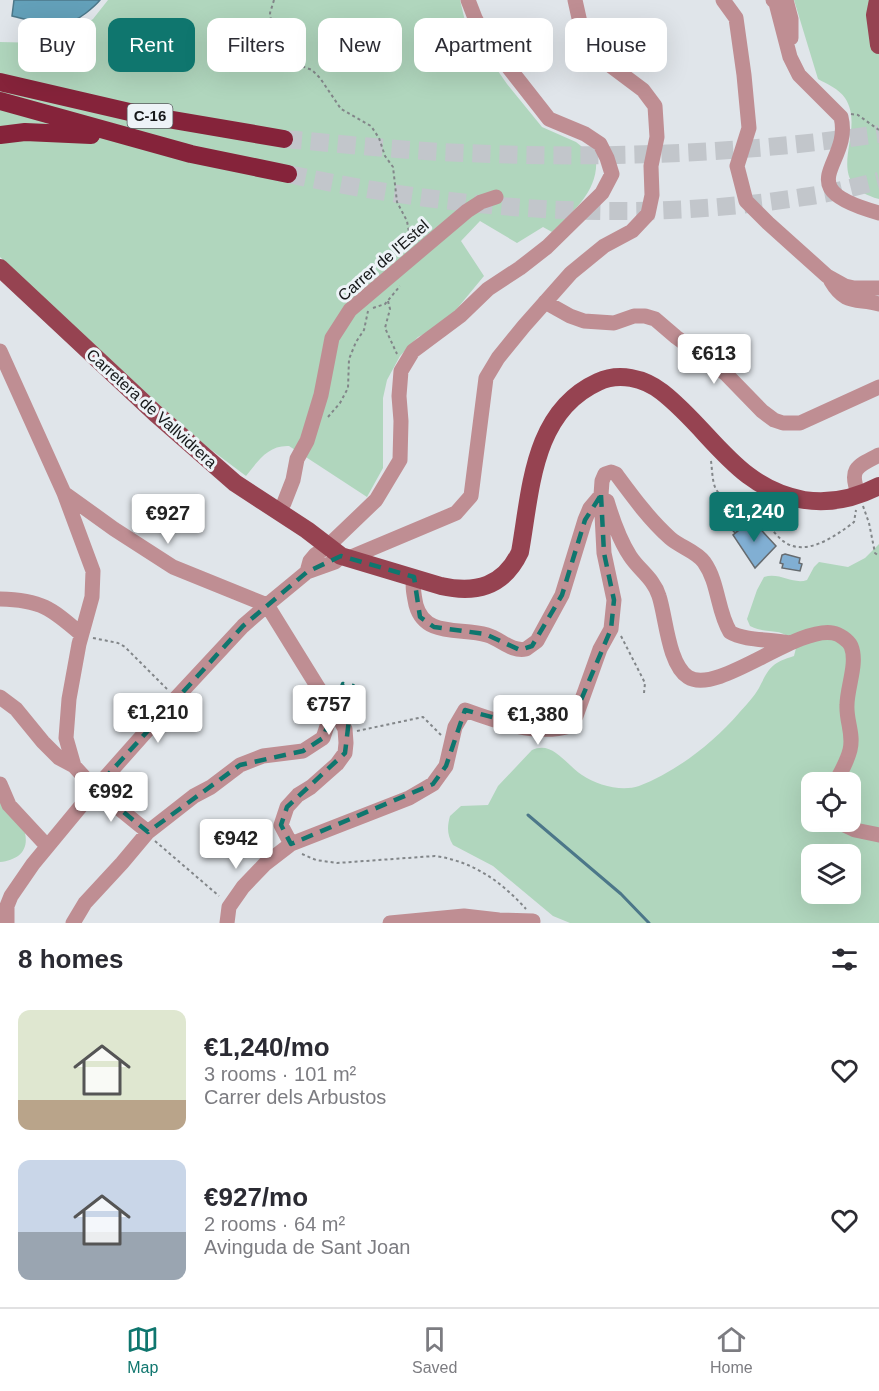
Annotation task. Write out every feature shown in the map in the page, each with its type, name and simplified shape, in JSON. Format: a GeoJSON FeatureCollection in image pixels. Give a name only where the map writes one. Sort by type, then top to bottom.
{"type":"FeatureCollection","features":[{"type":"Feature","properties":{"kind":"highway","name":"C-16"},"geometry":{"type":"LineString","coordinates":[[0,82],[138,114],[284,139]]}},
{"type":"Feature","properties":{"kind":"highway","name":"C-16"},"geometry":{"type":"LineString","coordinates":[[0,101],[141,142],[288,174]]}},
{"type":"Feature","properties":{"kind":"highway"},"geometry":{"type":"LineString","coordinates":[[0,135],[35,132],[93,135],[141,142]]}},
{"type":"Feature","properties":{"kind":"main road"},"geometry":{"type":"LineString","coordinates":[[878,0],[875,15],[879,45]]}},
{"type":"Feature","properties":{"kind":"main road","name":"Carretera de Vallvidrera"},"geometry":{"type":"LineString","coordinates":[[0,268],[155,413],[235,483],[333,549],[453,588],[469,590],[492,584],[514,566],[520,552],[539,451],[545,435],[570,401],[584,389],[601,380],[625,377],[649,383],[670,399],[748,477],[780,494],[822,502],[859,495],[879,486]]}},
{"type":"Feature","properties":{"kind":"street"},"geometry":{"type":"LineString","coordinates":[[333,549],[376,500],[400,460],[401,372],[413,351],[460,316],[488,290],[546,247],[602,193],[612,174],[600,144],[585,134],[549,119],[487,40],[474,18],[468,0]]}},
{"type":"Feature","properties":{"kind":"street"},"geometry":{"type":"LineString","coordinates":[[333,549],[456,513],[471,495],[486,378],[524,326],[571,273],[604,246],[632,231],[648,214],[652,195],[651,166],[657,137],[655,106],[643,90],[603,60],[589,42],[581,27],[575,0]]}},
{"type":"Feature","properties":{"kind":"street"},"geometry":{"type":"LineString","coordinates":[[723,0],[736,18],[744,75],[749,128],[737,166],[746,201],[827,276],[844,286],[879,288]]}},
{"type":"Feature","properties":{"kind":"street"},"geometry":{"type":"LineString","coordinates":[[773,0],[776,3],[790,57],[799,75],[837,112],[843,125],[842,135],[829,171],[831,188],[846,202],[858,208],[879,213]]}},
{"type":"Feature","properties":{"kind":"street"},"geometry":{"type":"LineString","coordinates":[[786,0],[792,19],[790,57]]}},
{"type":"Feature","properties":{"kind":"street","name":"Carrer de l'Estel"},"geometry":{"type":"LineString","coordinates":[[278,511],[284,503],[293,480],[297,459],[309,433],[321,395],[332,338],[350,310],[467,211],[481,202],[496,197]]}},
{"type":"Feature","properties":{"kind":"street"},"geometry":{"type":"LineString","coordinates":[[827,276],[835,288],[849,300],[879,304]]}},
{"type":"Feature","properties":{"kind":"street"},"geometry":{"type":"LineString","coordinates":[[544,302],[584,321],[614,322],[634,316],[655,319],[726,374],[762,411],[774,420],[783,423],[800,423],[879,387]]}},
{"type":"Feature","properties":{"kind":"street"},"geometry":{"type":"LineString","coordinates":[[0,351],[7,383],[64,493],[93,571],[92,597],[72,675],[67,724],[66,738],[74,766]]}},
{"type":"Feature","properties":{"kind":"street"},"geometry":{"type":"LineString","coordinates":[[859,495],[854,483],[854,473],[857,467],[879,455]]}},
{"type":"Feature","properties":{"kind":"street"},"geometry":{"type":"LineString","coordinates":[[227,923],[229,907],[243,887],[265,864],[291,844],[409,798],[433,784],[446,766],[455,727],[465,710],[510,724],[537,729],[554,730],[570,726],[576,716],[600,650],[611,629],[614,600],[604,552],[601,495],[602,481],[605,474],[611,471],[616,474],[648,517],[660,529],[672,540],[704,561],[730,632],[743,637],[790,644]]}},
{"type":"Feature","properties":{"kind":"street"},"geometry":{"type":"LineString","coordinates":[[64,493],[173,567],[267,605],[337,714],[345,734],[345,753],[337,764],[311,787],[298,795],[287,807],[281,825],[291,844]]}},
{"type":"Feature","properties":{"kind":"street"},"geometry":{"type":"LineString","coordinates":[[414,577],[412,585],[414,595],[420,616],[426,623],[434,627],[485,634],[513,648],[526,649],[537,641],[562,595],[585,520],[590,508],[601,495]]}},
{"type":"Feature","properties":{"kind":"street"},"geometry":{"type":"LineString","coordinates":[[601,495],[607,500],[618,535],[631,558],[657,590],[671,648],[688,677],[708,680],[821,632],[835,633],[845,638],[851,646],[852,664],[847,706],[852,741],[840,772]]}},
{"type":"Feature","properties":{"kind":"street"},"geometry":{"type":"LineString","coordinates":[[7,923],[7,906],[11,896],[47,846],[95,789],[243,627],[308,573],[335,562],[333,549]]}},
{"type":"Feature","properties":{"kind":"street"},"geometry":{"type":"LineString","coordinates":[[0,599],[27,599],[51,608],[81,634]]}},
{"type":"Feature","properties":{"kind":"street"},"geometry":{"type":"LineString","coordinates":[[0,697],[16,710],[54,753],[74,766],[95,789],[148,832]]}},
{"type":"Feature","properties":{"kind":"street"},"geometry":{"type":"LineString","coordinates":[[73,923],[85,903],[148,832],[194,795],[211,787],[240,765],[263,756],[303,751],[323,738],[329,720],[329,703]]}},
{"type":"Feature","properties":{"kind":"street"},"geometry":{"type":"LineString","coordinates":[[0,784],[9,805],[47,846]]}},
{"type":"Feature","properties":{"kind":"street"},"geometry":{"type":"LineString","coordinates":[[861,831],[879,835]]}},
{"type":"Feature","properties":{"kind":"street"},"geometry":{"type":"LineString","coordinates":[[390,923],[464,915],[499,920],[533,921]]}},
{"type":"Feature","properties":{"kind":"path"},"geometry":{"type":"LineString","coordinates":[[274,0],[270,13],[275,51],[283,59],[312,70],[341,109],[370,126],[379,138],[385,156],[393,167],[397,202],[407,221],[410,238],[405,263],[405,279],[388,301],[368,311],[364,330],[349,358],[348,388],[340,403],[320,427],[309,433]]}},
{"type":"Feature","properties":{"kind":"path"},"geometry":{"type":"LineString","coordinates":[[837,112],[858,115],[879,130]]}},
{"type":"Feature","properties":{"kind":"path"},"geometry":{"type":"LineString","coordinates":[[388,301],[390,309],[385,328],[397,354],[407,360]]}},
{"type":"Feature","properties":{"kind":"path"},"geometry":{"type":"LineString","coordinates":[[710,440],[714,484],[718,493],[726,500],[736,502],[759,515],[785,543],[799,546],[818,544],[839,534],[854,522],[859,495]]}},
{"type":"Feature","properties":{"kind":"path"},"geometry":{"type":"LineString","coordinates":[[859,495],[869,523],[875,553],[879,556]]}},
{"type":"Feature","properties":{"kind":"path"},"geometry":{"type":"LineString","coordinates":[[612,621],[645,682],[644,693]]}},
{"type":"Feature","properties":{"kind":"path"},"geometry":{"type":"LineString","coordinates":[[81,634],[118,643],[124,647],[176,699]]}},
{"type":"Feature","properties":{"kind":"path"},"geometry":{"type":"LineString","coordinates":[[345,734],[423,717],[451,745]]}},
{"type":"Feature","properties":{"kind":"path"},"geometry":{"type":"LineString","coordinates":[[148,832],[157,843],[219,896]]}},
{"type":"Feature","properties":{"kind":"path"},"geometry":{"type":"LineString","coordinates":[[291,844],[300,854],[337,863],[435,856],[471,865],[493,879],[520,902],[533,921]]}},
{"type":"Feature","properties":{"kind":"highlighted area"},"geometry":{"type":"Polygon","coordinates":[[[601,495],[604,553],[614,600],[611,629],[570,726],[537,729],[465,710],[446,766],[433,784],[291,844],[281,825],[287,807],[345,753],[353,686],[343,684],[323,738],[303,751],[240,765],[148,832],[95,789],[243,626],[307,572],[341,556],[414,577],[420,617],[434,627],[485,634],[520,650],[532,646],[562,595],[585,520],[601,495]]]}},
{"type":"Feature","properties":{"kind":"green space"},"geometry":{"type":"Polygon","coordinates":[[[108,0],[460,0],[464,18],[414,18],[414,72],[499,72],[542,127],[576,142],[596,158],[596,170],[589,190],[576,208],[552,232],[543,227],[517,243],[480,221],[461,241],[484,276],[439,327],[418,337],[400,356],[387,380],[383,398],[383,468],[367,497],[289,446],[269,451],[246,476],[194,437],[0,257],[0,42],[18,42],[18,72],[96,72],[96,18],[94,18],[108,0]]]}},
{"type":"Feature","properties":{"kind":"green space"},"geometry":{"type":"Polygon","coordinates":[[[794,0],[879,0],[879,199],[861,191],[851,181],[848,155],[851,112],[842,95],[818,79],[794,0]]]}},
{"type":"Feature","properties":{"kind":"green space"},"geometry":{"type":"Polygon","coordinates":[[[879,544],[879,923],[570,923],[553,916],[493,866],[453,845],[448,831],[450,816],[461,806],[488,805],[498,786],[532,750],[546,748],[553,751],[588,779],[617,788],[639,786],[667,773],[693,756],[729,724],[755,695],[772,667],[794,656],[797,644],[791,638],[750,626],[747,619],[764,577],[776,576],[802,581],[807,580],[819,562],[848,567],[865,558],[879,544]]]}},
{"type":"Feature","properties":{"kind":"green space"},"geometry":{"type":"Polygon","coordinates":[[[0,802],[25,833],[26,839],[21,854],[0,862],[0,802]]]}},
{"type":"Feature","properties":{"kind":"water"},"geometry":{"type":"Polygon","coordinates":[[[14,0],[100,0],[78,18],[12,16],[14,0]]]}},
{"type":"Feature","properties":{"kind":"building"},"geometry":{"type":"Polygon","coordinates":[[[719,500],[744,526],[735,533],[725,522],[726,520],[714,511],[719,500]]]}},
{"type":"Feature","properties":{"kind":"building"},"geometry":{"type":"Polygon","coordinates":[[[752,520],[776,546],[755,568],[733,535],[752,520]]]}},
{"type":"Feature","properties":{"kind":"building"},"geometry":{"type":"Polygon","coordinates":[[[782,555],[800,558],[799,563],[802,564],[800,571],[782,568],[783,564],[780,563],[782,555]]]}},
{"type":"Feature","properties":{"kind":"waterway"},"geometry":{"type":"LineString","coordinates":[[528,815],[621,894],[649,923]]}},
{"type":"Feature","properties":{"kind":"tunnel"},"geometry":{"type":"LineString","coordinates":[[284,139],[443,152],[621,155],[776,146],[879,134]]}},
{"type":"Feature","properties":{"kind":"tunnel"},"geometry":{"type":"LineString","coordinates":[[288,174],[416,197],[545,209],[610,211],[674,210],[739,205],[822,194],[879,181]]}}]}
